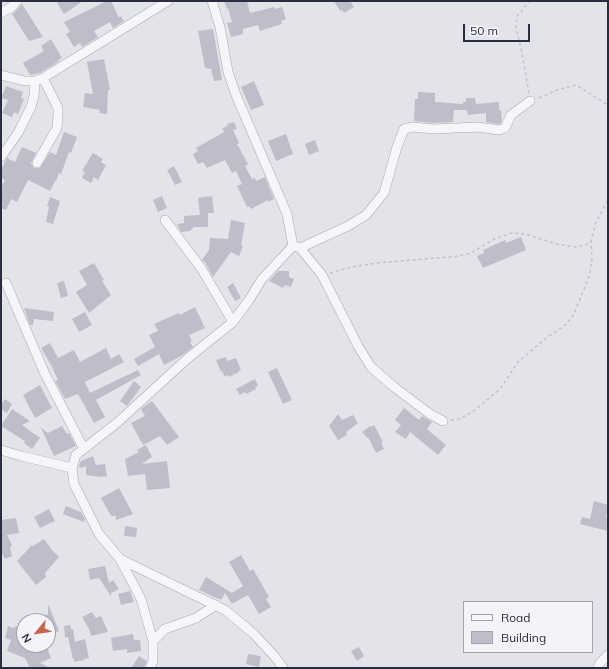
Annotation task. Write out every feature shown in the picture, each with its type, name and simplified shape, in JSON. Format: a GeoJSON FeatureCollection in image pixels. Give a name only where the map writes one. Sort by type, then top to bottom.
{"type":"FeatureCollection","features":[{"type":"Feature","properties":{"kind":"street"},"geometry":{"type":"LineString","coordinates":[[1,13],[17,1]]}},
{"type":"Feature","properties":{"kind":"street"},"geometry":{"type":"LineString","coordinates":[[1,75],[25,81],[39,79],[168,1]]}},
{"type":"Feature","properties":{"kind":"street"},"geometry":{"type":"LineString","coordinates":[[212,1],[220,27],[228,72],[236,95],[287,214],[296,247],[322,275],[332,292],[358,346],[371,367],[394,387],[430,414],[443,421]]}},
{"type":"Feature","properties":{"kind":"street"},"geometry":{"type":"LineString","coordinates":[[1,157],[18,133],[31,107],[39,79]]}},
{"type":"Feature","properties":{"kind":"street"},"geometry":{"type":"LineString","coordinates":[[37,163],[57,128],[58,116],[58,108],[39,79]]}},
{"type":"Feature","properties":{"kind":"street"},"geometry":{"type":"LineString","coordinates":[[150,668],[153,661],[153,641],[141,599],[120,559],[99,534],[74,484],[72,468],[76,455],[118,422],[188,358],[233,322],[262,279],[296,247],[348,226],[366,215],[384,194],[397,147],[404,129],[413,127],[433,129],[478,127],[499,130],[505,128],[511,114],[530,101]]}},
{"type":"Feature","properties":{"kind":"street"},"geometry":{"type":"LineString","coordinates":[[164,220],[201,268],[233,322]]}},
{"type":"Feature","properties":{"kind":"street"},"geometry":{"type":"LineString","coordinates":[[6,283],[45,374],[84,449]]}},
{"type":"Feature","properties":{"kind":"street"},"geometry":{"type":"LineString","coordinates":[[1,450],[72,468]]}},
{"type":"Feature","properties":{"kind":"street"},"geometry":{"type":"LineString","coordinates":[[120,559],[225,610],[254,634],[284,668]]}},
{"type":"Feature","properties":{"kind":"street"},"geometry":{"type":"LineString","coordinates":[[153,641],[165,629],[196,618],[216,605]]}},
{"type":"Feature","properties":{"kind":"street"},"geometry":{"type":"LineString","coordinates":[[598,668],[600,663],[608,655]]}},
{"type":"Feature","properties":{"kind":"path"},"geometry":{"type":"LineString","coordinates":[[530,1],[517,16],[516,28],[530,101],[557,90],[576,86],[608,104]]}},
{"type":"Feature","properties":{"kind":"path"},"geometry":{"type":"LineString","coordinates":[[443,421],[460,419],[476,410],[500,389],[518,362],[546,338],[563,327],[573,316],[589,277],[592,259],[591,241],[596,222],[608,200]]}},
{"type":"Feature","properties":{"kind":"path"},"geometry":{"type":"LineString","coordinates":[[322,275],[351,267],[378,263],[460,256],[471,252],[496,238],[512,233],[525,234],[557,244],[576,247],[586,245],[591,241]]}},
{"type":"Feature","properties":{"kind":"building"},"geometry":{"type":"Polygon","coordinates":[[[60,1],[83,1],[64,14],[57,3],[60,1]]]}},
{"type":"Feature","properties":{"kind":"building"},"geometry":{"type":"Polygon","coordinates":[[[107,1],[111,1],[119,18],[121,16],[124,21],[113,28],[110,22],[94,31],[98,37],[82,47],[80,43],[74,47],[66,34],[70,32],[64,22],[107,1]]]}},
{"type":"Feature","properties":{"kind":"building"},"geometry":{"type":"Polygon","coordinates":[[[224,1],[247,1],[250,13],[274,7],[275,9],[282,7],[286,19],[281,21],[282,24],[260,31],[258,25],[243,29],[243,34],[231,37],[227,23],[232,22],[228,8],[227,9],[224,1]]]}},
{"type":"Feature","properties":{"kind":"building"},"geometry":{"type":"Polygon","coordinates":[[[334,1],[350,1],[354,7],[344,13],[342,10],[340,11],[334,1]]]}},
{"type":"Feature","properties":{"kind":"building"},"geometry":{"type":"Polygon","coordinates":[[[22,4],[43,37],[29,41],[12,14],[22,4]]]}},
{"type":"Feature","properties":{"kind":"building"},"geometry":{"type":"Polygon","coordinates":[[[213,29],[222,80],[214,81],[211,69],[205,68],[198,31],[213,29]]]}},
{"type":"Feature","properties":{"kind":"building"},"geometry":{"type":"Polygon","coordinates":[[[51,39],[62,58],[40,73],[30,75],[23,63],[44,51],[41,46],[51,39]]]}},
{"type":"Feature","properties":{"kind":"building"},"geometry":{"type":"Polygon","coordinates":[[[104,59],[110,90],[108,90],[107,114],[99,113],[100,110],[83,107],[85,93],[93,94],[87,62],[104,59]]]}},
{"type":"Feature","properties":{"kind":"building"},"geometry":{"type":"Polygon","coordinates":[[[254,81],[264,105],[251,110],[241,87],[254,81]]]}},
{"type":"Feature","properties":{"kind":"building"},"geometry":{"type":"Polygon","coordinates":[[[6,86],[23,92],[21,98],[24,99],[18,114],[14,112],[12,117],[2,113],[8,100],[1,98],[6,86]]]}},
{"type":"Feature","properties":{"kind":"building"},"geometry":{"type":"Polygon","coordinates":[[[418,92],[435,93],[435,102],[463,104],[463,102],[466,102],[466,98],[475,98],[476,104],[499,102],[499,110],[501,110],[502,120],[501,123],[486,122],[486,113],[468,115],[467,110],[454,110],[453,122],[433,123],[414,121],[415,99],[418,99],[418,92]]]}},
{"type":"Feature","properties":{"kind":"building"},"geometry":{"type":"Polygon","coordinates":[[[234,122],[237,129],[233,130],[239,143],[237,144],[248,164],[245,166],[252,179],[255,178],[256,181],[265,177],[274,199],[268,202],[268,200],[251,209],[249,206],[247,207],[237,186],[242,184],[236,171],[232,173],[225,160],[207,168],[203,162],[198,164],[193,154],[198,151],[196,148],[224,132],[222,128],[228,126],[227,124],[234,122]]]}},
{"type":"Feature","properties":{"kind":"building"},"geometry":{"type":"Polygon","coordinates":[[[64,132],[77,137],[71,153],[69,152],[61,174],[59,173],[50,191],[28,180],[17,202],[11,199],[6,210],[1,208],[1,188],[5,180],[1,178],[1,170],[7,158],[15,162],[22,147],[36,153],[31,163],[34,168],[40,168],[50,152],[56,155],[64,132]]]}},
{"type":"Feature","properties":{"kind":"building"},"geometry":{"type":"Polygon","coordinates":[[[286,134],[293,154],[276,161],[268,141],[286,134]]]}},
{"type":"Feature","properties":{"kind":"building"},"geometry":{"type":"Polygon","coordinates":[[[315,140],[319,151],[309,155],[305,144],[315,140]]]}},
{"type":"Feature","properties":{"kind":"building"},"geometry":{"type":"Polygon","coordinates":[[[93,153],[103,159],[101,162],[106,165],[98,180],[94,177],[91,183],[82,178],[85,172],[82,171],[93,153]]]}},
{"type":"Feature","properties":{"kind":"building"},"geometry":{"type":"Polygon","coordinates":[[[174,166],[182,182],[175,185],[167,170],[174,166]]]}},
{"type":"Feature","properties":{"kind":"building"},"geometry":{"type":"Polygon","coordinates":[[[162,196],[167,208],[158,212],[153,200],[162,196]]]}},
{"type":"Feature","properties":{"kind":"building"},"geometry":{"type":"Polygon","coordinates":[[[212,196],[214,213],[208,213],[208,227],[194,227],[190,231],[181,232],[177,224],[184,223],[184,216],[200,215],[198,198],[212,196]]]}},
{"type":"Feature","properties":{"kind":"building"},"geometry":{"type":"Polygon","coordinates":[[[50,197],[60,201],[53,224],[46,222],[49,207],[47,206],[50,197]]]}},
{"type":"Feature","properties":{"kind":"building"},"geometry":{"type":"Polygon","coordinates":[[[231,220],[245,223],[241,245],[243,246],[239,256],[231,252],[213,277],[205,262],[202,260],[209,250],[210,238],[228,239],[231,220]]]}},
{"type":"Feature","properties":{"kind":"building"},"geometry":{"type":"Polygon","coordinates":[[[521,237],[526,250],[483,268],[477,256],[484,253],[483,250],[505,240],[506,243],[521,237]]]}},
{"type":"Feature","properties":{"kind":"building"},"geometry":{"type":"Polygon","coordinates":[[[94,263],[104,280],[102,281],[111,295],[89,313],[76,292],[87,285],[79,271],[94,263]]]}},
{"type":"Feature","properties":{"kind":"building"},"geometry":{"type":"Polygon","coordinates":[[[278,271],[289,271],[289,277],[294,279],[291,287],[285,285],[283,288],[269,281],[278,271]]]}},
{"type":"Feature","properties":{"kind":"building"},"geometry":{"type":"Polygon","coordinates":[[[64,281],[68,296],[61,298],[57,283],[64,281]]]}},
{"type":"Feature","properties":{"kind":"building"},"geometry":{"type":"Polygon","coordinates":[[[233,283],[241,298],[235,301],[227,287],[233,283]]]}},
{"type":"Feature","properties":{"kind":"building"},"geometry":{"type":"Polygon","coordinates":[[[195,307],[205,328],[189,335],[192,341],[190,342],[193,347],[181,356],[164,365],[159,354],[138,366],[134,359],[155,347],[149,335],[158,331],[154,324],[179,313],[180,315],[195,307]]]}},
{"type":"Feature","properties":{"kind":"building"},"geometry":{"type":"Polygon","coordinates":[[[24,308],[54,312],[53,321],[34,319],[33,325],[30,325],[24,308]]]}},
{"type":"Feature","properties":{"kind":"building"},"geometry":{"type":"Polygon","coordinates":[[[85,312],[92,325],[79,332],[72,319],[85,312]]]}},
{"type":"Feature","properties":{"kind":"building"},"geometry":{"type":"Polygon","coordinates":[[[50,343],[58,358],[74,350],[80,362],[106,348],[111,359],[119,354],[124,362],[85,382],[90,393],[138,370],[141,375],[96,400],[105,417],[94,423],[78,394],[65,399],[55,381],[58,380],[41,348],[50,343]]]}},
{"type":"Feature","properties":{"kind":"building"},"geometry":{"type":"Polygon","coordinates":[[[226,357],[227,361],[236,358],[241,370],[229,377],[228,375],[224,376],[216,360],[226,357]]]}},
{"type":"Feature","properties":{"kind":"building"},"geometry":{"type":"Polygon","coordinates":[[[277,368],[292,400],[283,404],[268,372],[277,368]]]}},
{"type":"Feature","properties":{"kind":"building"},"geometry":{"type":"Polygon","coordinates":[[[255,379],[258,386],[255,387],[256,389],[240,395],[236,389],[255,379]]]}},
{"type":"Feature","properties":{"kind":"building"},"geometry":{"type":"Polygon","coordinates":[[[134,381],[141,387],[127,406],[120,401],[134,381]]]}},
{"type":"Feature","properties":{"kind":"building"},"geometry":{"type":"Polygon","coordinates":[[[40,385],[52,408],[35,418],[23,395],[40,385]]]}},
{"type":"Feature","properties":{"kind":"building"},"geometry":{"type":"Polygon","coordinates":[[[5,399],[12,404],[7,413],[1,409],[1,405],[5,399]]]}},
{"type":"Feature","properties":{"kind":"building"},"geometry":{"type":"Polygon","coordinates":[[[152,401],[179,437],[167,445],[160,436],[143,445],[131,423],[145,416],[141,409],[152,401]]]}},
{"type":"Feature","properties":{"kind":"building"},"geometry":{"type":"Polygon","coordinates":[[[404,408],[419,420],[422,416],[432,422],[427,429],[446,445],[438,455],[410,432],[406,439],[395,432],[401,425],[395,420],[404,408]]]}},
{"type":"Feature","properties":{"kind":"building"},"geometry":{"type":"Polygon","coordinates":[[[12,409],[30,421],[22,425],[40,438],[32,449],[24,443],[25,441],[1,426],[12,409]]]}},
{"type":"Feature","properties":{"kind":"building"},"geometry":{"type":"Polygon","coordinates":[[[338,414],[342,420],[353,415],[358,423],[346,432],[347,435],[338,440],[329,426],[338,414]]]}},
{"type":"Feature","properties":{"kind":"building"},"geometry":{"type":"Polygon","coordinates":[[[374,425],[383,442],[381,443],[384,449],[376,453],[368,437],[367,438],[362,432],[374,425]]]}},
{"type":"Feature","properties":{"kind":"building"},"geometry":{"type":"Polygon","coordinates":[[[62,426],[67,434],[69,433],[76,446],[54,456],[41,428],[48,433],[62,426]]]}},
{"type":"Feature","properties":{"kind":"building"},"geometry":{"type":"Polygon","coordinates":[[[146,445],[152,457],[142,464],[167,461],[170,488],[147,490],[145,474],[128,476],[125,459],[139,452],[137,450],[146,445]]]}},
{"type":"Feature","properties":{"kind":"building"},"geometry":{"type":"Polygon","coordinates":[[[93,456],[96,465],[105,464],[107,476],[101,477],[86,475],[86,466],[80,468],[79,466],[81,461],[93,456]]]}},
{"type":"Feature","properties":{"kind":"building"},"geometry":{"type":"Polygon","coordinates":[[[119,488],[133,514],[116,520],[116,516],[111,516],[101,498],[119,488]]]}},
{"type":"Feature","properties":{"kind":"building"},"geometry":{"type":"Polygon","coordinates":[[[594,501],[608,505],[606,518],[608,518],[608,531],[580,524],[582,517],[590,519],[594,501]]]}},
{"type":"Feature","properties":{"kind":"building"},"geometry":{"type":"Polygon","coordinates":[[[66,506],[81,512],[85,519],[84,522],[63,514],[66,506]]]}},
{"type":"Feature","properties":{"kind":"building"},"geometry":{"type":"Polygon","coordinates":[[[49,509],[55,521],[40,528],[34,517],[49,509]]]}},
{"type":"Feature","properties":{"kind":"building"},"geometry":{"type":"Polygon","coordinates":[[[16,518],[19,533],[7,535],[12,545],[10,548],[12,556],[5,559],[1,551],[1,520],[16,518]]]}},
{"type":"Feature","properties":{"kind":"building"},"geometry":{"type":"Polygon","coordinates":[[[125,526],[137,528],[136,537],[124,536],[125,526]]]}},
{"type":"Feature","properties":{"kind":"building"},"geometry":{"type":"Polygon","coordinates":[[[44,539],[59,557],[45,573],[46,577],[36,585],[17,561],[32,545],[33,546],[44,539]]]}},
{"type":"Feature","properties":{"kind":"building"},"geometry":{"type":"Polygon","coordinates":[[[241,555],[250,571],[253,569],[269,597],[266,599],[271,607],[259,614],[248,595],[232,604],[225,593],[221,600],[199,590],[206,577],[232,593],[243,586],[229,562],[241,555]]]}},
{"type":"Feature","properties":{"kind":"building"},"geometry":{"type":"Polygon","coordinates":[[[105,566],[109,583],[113,580],[119,589],[111,593],[111,596],[99,578],[90,580],[88,569],[105,566]]]}},
{"type":"Feature","properties":{"kind":"building"},"geometry":{"type":"Polygon","coordinates":[[[130,591],[134,602],[121,605],[118,594],[130,591]]]}},
{"type":"Feature","properties":{"kind":"building"},"geometry":{"type":"Polygon","coordinates":[[[48,604],[52,613],[48,613],[48,604]]]}},
{"type":"Feature","properties":{"kind":"building"},"geometry":{"type":"Polygon","coordinates":[[[92,612],[96,618],[101,616],[108,632],[91,636],[82,617],[92,612]]]}},
{"type":"Feature","properties":{"kind":"building"},"geometry":{"type":"Polygon","coordinates":[[[56,624],[59,631],[56,632],[56,624]]]}},
{"type":"Feature","properties":{"kind":"building"},"geometry":{"type":"Polygon","coordinates":[[[70,625],[71,629],[73,629],[75,642],[85,639],[89,658],[74,662],[68,637],[65,637],[64,626],[70,625]]]}},
{"type":"Feature","properties":{"kind":"building"},"geometry":{"type":"Polygon","coordinates":[[[8,626],[13,628],[16,626],[16,653],[49,653],[51,658],[40,663],[50,668],[30,668],[25,658],[7,651],[11,640],[5,638],[8,626]]]}},
{"type":"Feature","properties":{"kind":"building"},"geometry":{"type":"Polygon","coordinates":[[[133,634],[134,640],[140,640],[141,651],[127,653],[127,649],[113,651],[111,638],[133,634]]]}},
{"type":"Feature","properties":{"kind":"building"},"geometry":{"type":"Polygon","coordinates":[[[359,647],[364,656],[357,661],[351,651],[359,647]]]}},
{"type":"Feature","properties":{"kind":"building"},"geometry":{"type":"Polygon","coordinates":[[[248,654],[261,656],[259,667],[246,664],[248,654]]]}},
{"type":"Feature","properties":{"kind":"building"},"geometry":{"type":"Polygon","coordinates":[[[139,656],[147,661],[144,668],[131,668],[139,656]]]}}]}
